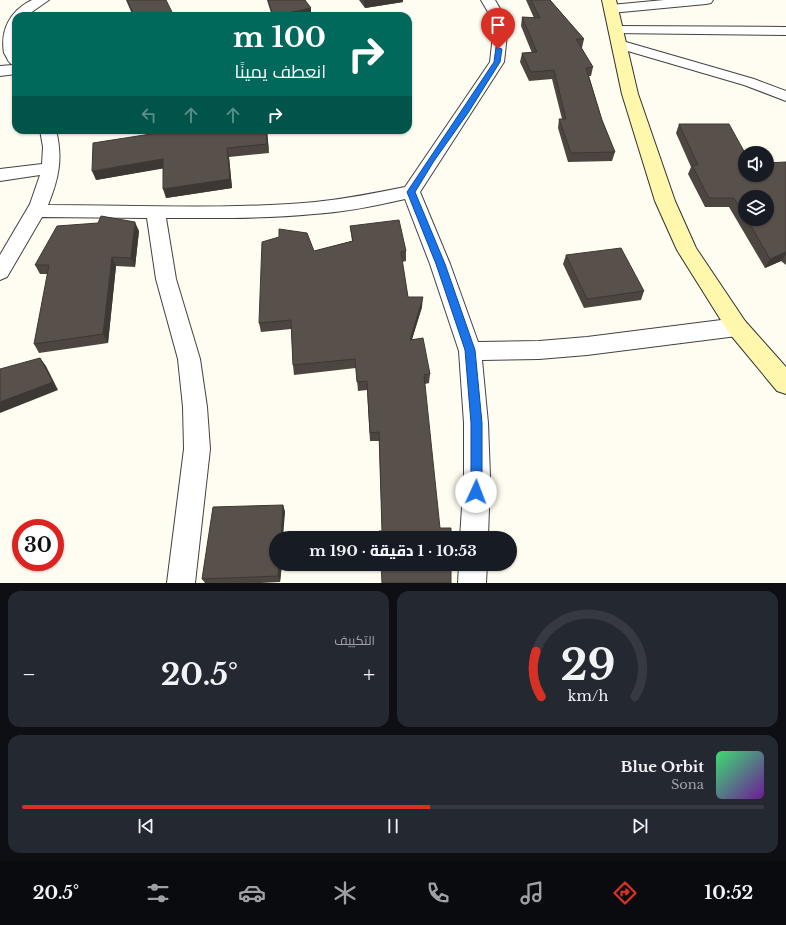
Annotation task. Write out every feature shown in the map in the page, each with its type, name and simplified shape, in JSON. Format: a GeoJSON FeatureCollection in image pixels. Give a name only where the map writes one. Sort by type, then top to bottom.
{"type":"FeatureCollection","features":[{"type":"Feature","properties":{"kind":"street"},"geometry":{"type":"LineString","coordinates":[[23,12],[42,0]]}},
{"type":"Feature","properties":{"kind":"street"},"geometry":{"type":"LineString","coordinates":[[36,211],[156,213],[236,212],[314,208],[363,202],[411,192],[430,160],[465,113],[497,62],[500,35],[495,12],[488,0]]}},
{"type":"Feature","properties":{"kind":"street"},"geometry":{"type":"LineString","coordinates":[[706,0],[610,4],[630,94],[664,201],[687,250],[737,327],[786,384]]}},
{"type":"Feature","properties":{"kind":"street"},"geometry":{"type":"LineString","coordinates":[[12,20],[7,32],[6,42],[12,53]]}},
{"type":"Feature","properties":{"kind":"street"},"geometry":{"type":"LineString","coordinates":[[618,37],[786,31]]}},
{"type":"Feature","properties":{"kind":"street"},"geometry":{"type":"LineString","coordinates":[[618,37],[786,96]]}},
{"type":"Feature","properties":{"kind":"street"},"geometry":{"type":"LineString","coordinates":[[0,71],[12,70]]}},
{"type":"Feature","properties":{"kind":"street"},"geometry":{"type":"LineString","coordinates":[[0,272],[36,211],[46,188],[51,168],[52,152],[49,134]]}},
{"type":"Feature","properties":{"kind":"street"},"geometry":{"type":"LineString","coordinates":[[0,175],[51,168]]}},
{"type":"Feature","properties":{"kind":"street"},"geometry":{"type":"LineString","coordinates":[[411,192],[440,264],[470,350],[476,423],[477,477],[474,531]]}},
{"type":"Feature","properties":{"kind":"street"},"geometry":{"type":"LineString","coordinates":[[156,213],[166,279],[189,360],[195,407],[197,449],[181,583]]}},
{"type":"Feature","properties":{"kind":"street"},"geometry":{"type":"LineString","coordinates":[[470,350],[539,350],[587,346],[737,327]]}},
{"type":"Feature","properties":{"kind":"street"},"geometry":{"type":"LineString","coordinates":[[472,583],[473,571]]}},
{"type":"Feature","properties":{"kind":"building"},"geometry":{"type":"Polygon","coordinates":[[[127,0],[166,0],[172,12],[133,12],[127,0]]]}},
{"type":"Feature","properties":{"kind":"building"},"geometry":{"type":"Polygon","coordinates":[[[268,0],[305,0],[311,8],[292,12],[272,12],[268,0]]]}},
{"type":"Feature","properties":{"kind":"building"},"geometry":{"type":"Polygon","coordinates":[[[531,0],[550,0],[584,39],[576,39],[593,67],[586,68],[602,120],[615,152],[571,153],[559,119],[566,119],[554,70],[531,72],[522,53],[537,52],[522,17],[540,18],[531,0]]]}},
{"type":"Feature","properties":{"kind":"building"},"geometry":{"type":"Polygon","coordinates":[[[679,124],[729,124],[741,146],[738,146],[738,182],[774,182],[774,163],[786,162],[786,252],[770,259],[751,226],[774,226],[774,190],[738,190],[738,205],[734,198],[709,198],[692,165],[698,165],[679,124]]]}},
{"type":"Feature","properties":{"kind":"building"},"geometry":{"type":"Polygon","coordinates":[[[151,134],[266,134],[267,144],[227,148],[230,179],[163,189],[163,159],[92,171],[93,143],[151,134]]]}},
{"type":"Feature","properties":{"kind":"building"},"geometry":{"type":"Polygon","coordinates":[[[101,216],[135,222],[131,258],[112,257],[103,334],[34,344],[49,265],[35,265],[57,226],[98,223],[101,216]]]}},
{"type":"Feature","properties":{"kind":"building"},"geometry":{"type":"Polygon","coordinates":[[[399,220],[406,251],[401,252],[408,297],[423,297],[410,340],[423,338],[430,374],[424,375],[440,528],[451,528],[451,531],[382,531],[379,432],[370,433],[367,381],[357,382],[355,359],[293,365],[291,320],[259,323],[262,242],[279,237],[279,229],[307,233],[314,251],[353,241],[350,226],[399,220]]]}},
{"type":"Feature","properties":{"kind":"building"},"geometry":{"type":"Polygon","coordinates":[[[621,248],[644,291],[587,299],[566,255],[621,248]]]}},
{"type":"Feature","properties":{"kind":"building"},"geometry":{"type":"Polygon","coordinates":[[[40,358],[53,382],[0,402],[0,369],[40,358]]]}},
{"type":"Feature","properties":{"kind":"building"},"geometry":{"type":"Polygon","coordinates":[[[283,505],[281,531],[269,531],[269,571],[278,571],[278,576],[202,579],[213,507],[283,505]]]}},
{"type":"Feature","properties":{"kind":"building"},"geometry":{"type":"Polygon","coordinates":[[[381,571],[451,571],[451,583],[382,583],[381,571]]]}},
{"type":"Feature","properties":{"kind":"route"},"geometry":{"type":"LineString","coordinates":[[476,492],[476,423],[470,350],[454,301],[411,192],[430,160],[465,113],[497,62],[498,49]]}}]}
